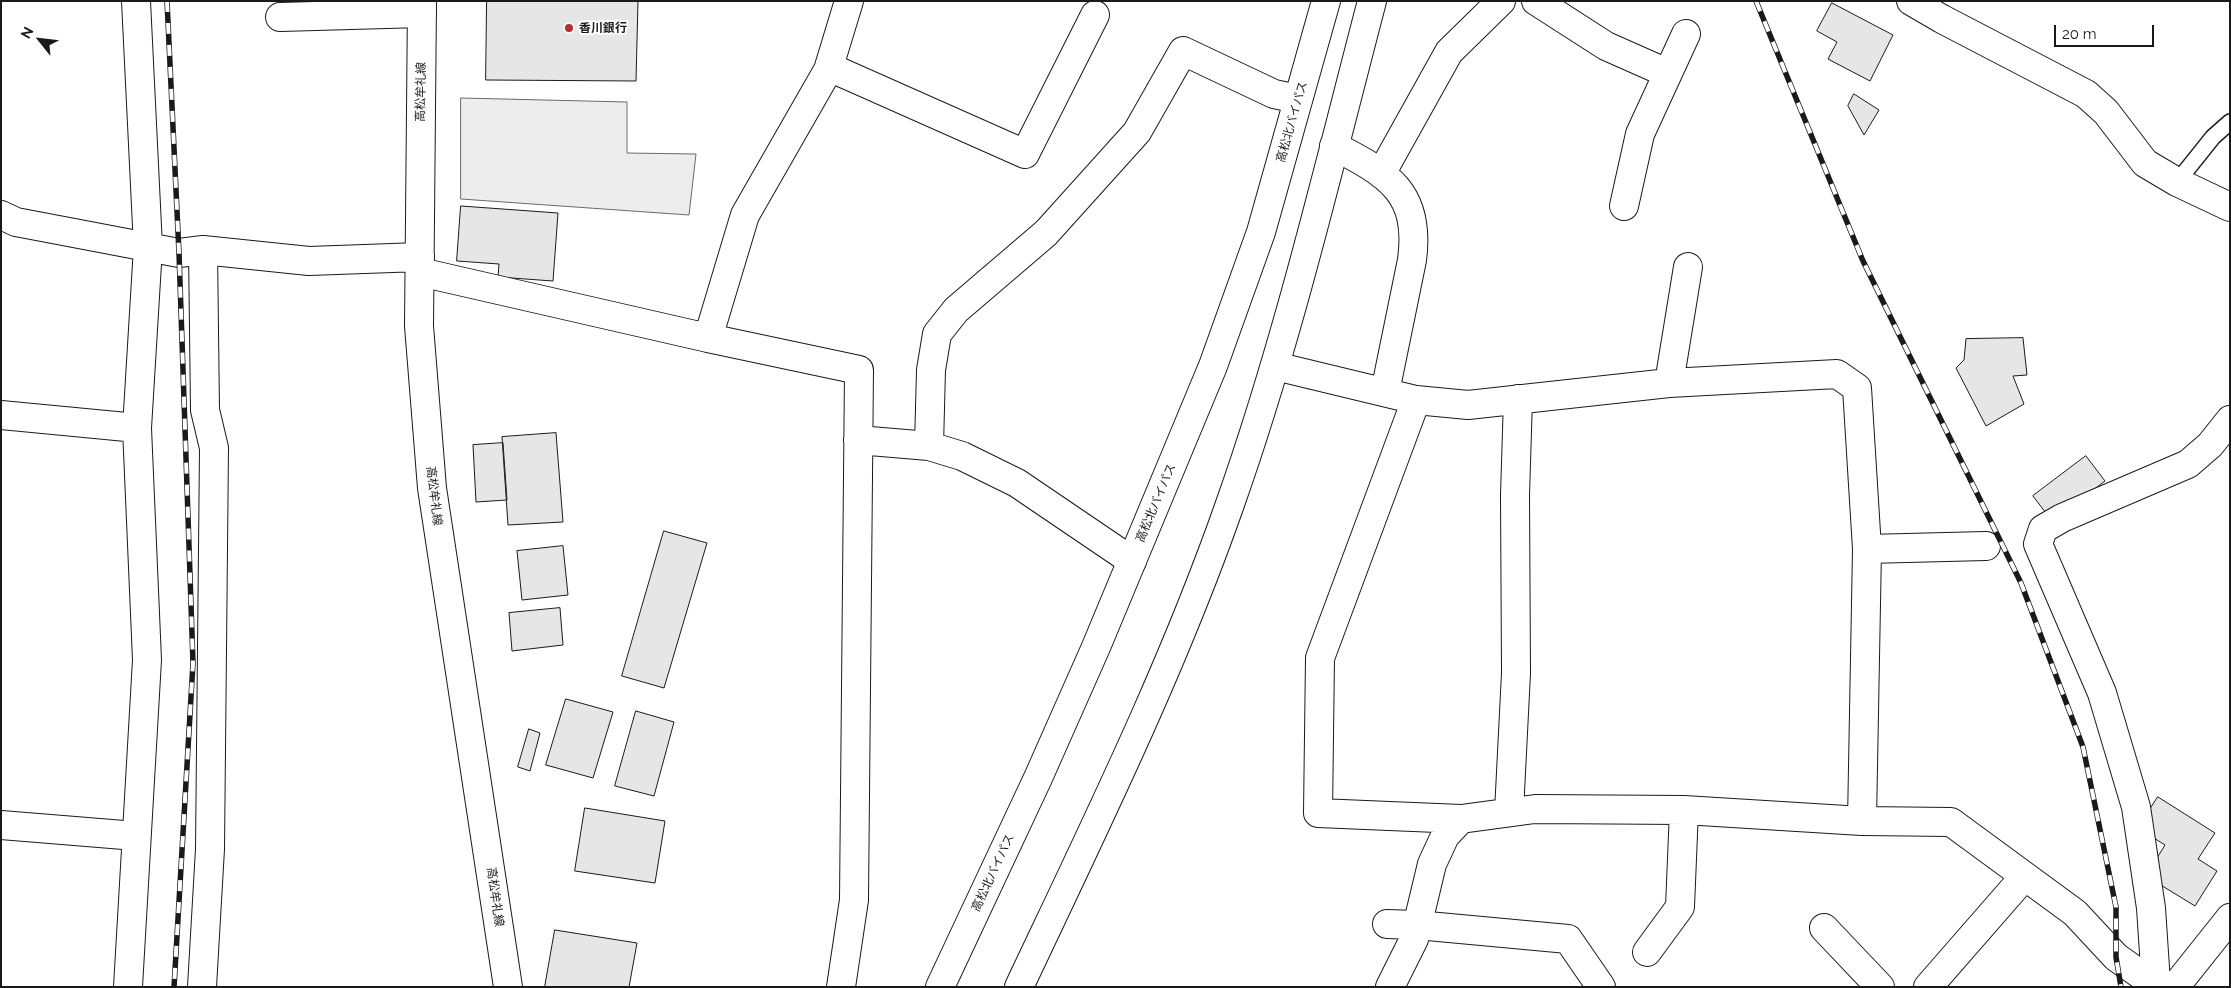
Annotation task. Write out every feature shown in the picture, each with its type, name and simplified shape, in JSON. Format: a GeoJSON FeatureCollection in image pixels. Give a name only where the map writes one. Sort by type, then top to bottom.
{"type":"FeatureCollection","features":[{"type":"Feature","properties":{"kind":"main road"},"geometry":{"type":"LineString","coordinates":[[128,987],[147,660],[137,428],[148,248],[136,1]]}},
{"type":"Feature","properties":{"kind":"main road"},"geometry":{"type":"LineString","coordinates":[[708,338],[744,215],[829,67],[849,1]]}},
{"type":"Feature","properties":{"kind":"main road","name":"高松北バイパス"},"geometry":{"type":"LineString","coordinates":[[940,987],[1038,778],[1132,562],[1213,366],[1261,232],[1326,1]]}},
{"type":"Feature","properties":{"kind":"main road"},"geometry":{"type":"LineString","coordinates":[[1019,987],[1115,784],[1174,649],[1229,507],[1266,400],[1372,1]]}},
{"type":"Feature","properties":{"kind":"main road"},"geometry":{"type":"LineString","coordinates":[[1381,174],[1449,52],[1501,1]]}},
{"type":"Feature","properties":{"kind":"main road"},"geometry":{"type":"LineString","coordinates":[[1536,1],[1606,46],[1667,73]]}},
{"type":"Feature","properties":{"kind":"main road"},"geometry":{"type":"LineString","coordinates":[[1911,1],[1942,20],[2086,94],[2106,112],[2145,163],[2177,182],[2230,207]]}},
{"type":"Feature","properties":{"kind":"main road"},"geometry":{"type":"LineString","coordinates":[[280,17],[422,7]]}},
{"type":"Feature","properties":{"kind":"main road","name":"高松牟礼線"},"geometry":{"type":"LineString","coordinates":[[422,7],[419,326],[432,488],[508,987]]}},
{"type":"Feature","properties":{"kind":"main road"},"geometry":{"type":"LineString","coordinates":[[829,67],[1025,154],[1096,15]]}},
{"type":"Feature","properties":{"kind":"main road"},"geometry":{"type":"LineString","coordinates":[[1624,206],[1640,134],[1686,34]]}},
{"type":"Feature","properties":{"kind":"main road"},"geometry":{"type":"LineString","coordinates":[[929,446],[931,370],[937,334],[956,310],[1046,233],[1136,132],[1183,51],[1274,94],[1298,100]]}},
{"type":"Feature","properties":{"kind":"main road"},"geometry":{"type":"LineString","coordinates":[[1334,146],[1381,174],[1396,186],[1407,203],[1414,222],[1415,240],[1385,392]]}},
{"type":"Feature","properties":{"kind":"main road"},"geometry":{"type":"LineString","coordinates":[[1,215],[16,222],[148,248],[180,252],[203,250],[309,261],[420,265],[708,338],[859,370],[854,900],[842,987]]}},
{"type":"Feature","properties":{"kind":"main road"},"geometry":{"type":"LineString","coordinates":[[202,987],[210,849],[214,448],[205,410],[203,250]]}},
{"type":"Feature","properties":{"kind":"main road"},"geometry":{"type":"LineString","coordinates":[[1669,384],[1688,266]]}},
{"type":"Feature","properties":{"kind":"main road"},"geometry":{"type":"LineString","coordinates":[[1275,366],[1416,400],[1468,404],[1669,384],[1837,374],[1856,388],[1867,549],[1862,820]]}},
{"type":"Feature","properties":{"kind":"main road"},"geometry":{"type":"LineString","coordinates":[[1509,812],[1516,672],[1515,494],[1518,399]]}},
{"type":"Feature","properties":{"kind":"main road"},"geometry":{"type":"LineString","coordinates":[[1416,400],[1320,658],[1318,813],[1461,819],[1535,809],[1684,810],[1862,820],[1951,822],[2024,877],[2076,913],[2116,957],[2163,986]]}},
{"type":"Feature","properties":{"kind":"main road"},"geometry":{"type":"LineString","coordinates":[[1,415],[137,428]]}},
{"type":"Feature","properties":{"kind":"main road"},"geometry":{"type":"LineString","coordinates":[[2163,986],[2136,807],[2102,693],[2038,544],[2043,529],[2062,518],[2188,464],[2210,445],[2230,420]]}},
{"type":"Feature","properties":{"kind":"main road"},"geometry":{"type":"LineString","coordinates":[[858,440],[929,446],[962,456],[1017,483],[1132,562]]}},
{"type":"Feature","properties":{"kind":"main road"},"geometry":{"type":"LineString","coordinates":[[1867,549],[1986,546]]}},
{"type":"Feature","properties":{"kind":"main road"},"geometry":{"type":"LineString","coordinates":[[1647,952],[1680,907],[1684,810]]}},
{"type":"Feature","properties":{"kind":"main road"},"geometry":{"type":"LineString","coordinates":[[1390,987],[1414,940],[1432,864],[1445,836],[1461,819]]}},
{"type":"Feature","properties":{"kind":"main road"},"geometry":{"type":"LineString","coordinates":[[1,825],[136,836]]}},
{"type":"Feature","properties":{"kind":"main road"},"geometry":{"type":"LineString","coordinates":[[1928,987],[2024,877]]}},
{"type":"Feature","properties":{"kind":"main road"},"geometry":{"type":"LineString","coordinates":[[2163,986],[2230,918]]}},
{"type":"Feature","properties":{"kind":"main road"},"geometry":{"type":"LineString","coordinates":[[1387,924],[1568,939],[1601,987]]}},
{"type":"Feature","properties":{"kind":"main road"},"geometry":{"type":"LineString","coordinates":[[1824,928],[1880,987]]}},
{"type":"Feature","properties":{"kind":"lane"},"geometry":{"type":"LineString","coordinates":[[2177,182],[2213,137],[2230,122]]}},
{"type":"Feature","properties":{"kind":"shaded area"},"geometry":{"type":"Polygon","coordinates":[[[461,98],[627,102],[627,153],[696,154],[689,215],[461,199],[461,98]]]}},
{"type":"Feature","properties":{"kind":"building"},"geometry":{"type":"Polygon","coordinates":[[[487,1],[638,1],[636,81],[486,80],[487,1]]]}},
{"type":"Feature","properties":{"kind":"building"},"geometry":{"type":"Polygon","coordinates":[[[1832,3],[1893,35],[1870,81],[1828,59],[1837,42],[1817,31],[1832,3]]]}},
{"type":"Feature","properties":{"kind":"building"},"geometry":{"type":"Polygon","coordinates":[[[1854,94],[1879,110],[1864,135],[1848,106],[1854,94]]]}},
{"type":"Feature","properties":{"kind":"building"},"geometry":{"type":"Polygon","coordinates":[[[461,206],[558,213],[553,281],[498,277],[499,264],[457,261],[461,206]]]}},
{"type":"Feature","properties":{"kind":"building"},"geometry":{"type":"Polygon","coordinates":[[[2023,338],[2027,375],[2013,376],[2024,404],[1986,426],[1956,368],[1964,360],[1966,339],[2023,338]]]}},
{"type":"Feature","properties":{"kind":"building"},"geometry":{"type":"Polygon","coordinates":[[[556,433],[563,522],[508,525],[502,437],[556,433]]]}},
{"type":"Feature","properties":{"kind":"building"},"geometry":{"type":"Polygon","coordinates":[[[503,443],[507,500],[476,502],[473,445],[503,443]]]}},
{"type":"Feature","properties":{"kind":"building"},"geometry":{"type":"Polygon","coordinates":[[[2086,456],[2105,481],[2052,521],[2033,496],[2086,456]]]}},
{"type":"Feature","properties":{"kind":"building"},"geometry":{"type":"Polygon","coordinates":[[[664,531],[707,543],[664,688],[622,676],[664,531]]]}},
{"type":"Feature","properties":{"kind":"building"},"geometry":{"type":"Polygon","coordinates":[[[563,546],[568,595],[522,600],[517,551],[563,546]]]}},
{"type":"Feature","properties":{"kind":"building"},"geometry":{"type":"Polygon","coordinates":[[[560,608],[563,645],[512,651],[509,613],[560,608]]]}},
{"type":"Feature","properties":{"kind":"building"},"geometry":{"type":"Polygon","coordinates":[[[566,699],[613,712],[593,778],[546,765],[566,699]]]}},
{"type":"Feature","properties":{"kind":"building"},"geometry":{"type":"Polygon","coordinates":[[[636,711],[674,722],[654,796],[615,786],[636,711]]]}},
{"type":"Feature","properties":{"kind":"building"},"geometry":{"type":"Polygon","coordinates":[[[529,729],[540,733],[530,771],[518,767],[529,729]]]}},
{"type":"Feature","properties":{"kind":"building"},"geometry":{"type":"Polygon","coordinates":[[[2158,797],[2215,833],[2198,859],[2217,871],[2195,906],[2146,876],[2165,845],[2138,828],[2158,797]]]}},
{"type":"Feature","properties":{"kind":"building"},"geometry":{"type":"Polygon","coordinates":[[[585,808],[665,821],[655,883],[575,871],[585,808]]]}},
{"type":"Feature","properties":{"kind":"building"},"geometry":{"type":"Polygon","coordinates":[[[555,930],[637,943],[629,987],[545,987],[555,930]]]}},
{"type":"Feature","properties":{"kind":"railway"},"geometry":{"type":"LineString","coordinates":[[167,1],[179,253],[193,663],[174,987]]}},
{"type":"Feature","properties":{"kind":"railway"},"geometry":{"type":"LineString","coordinates":[[1756,1],[1863,261],[2021,583],[2083,747],[2116,907],[2116,957],[2121,987]]}},
{"type":"Feature","properties":{"kind":"place","name":"香川銀行"},"geometry":{"type":"Point","coordinates":[569,28]}}]}
